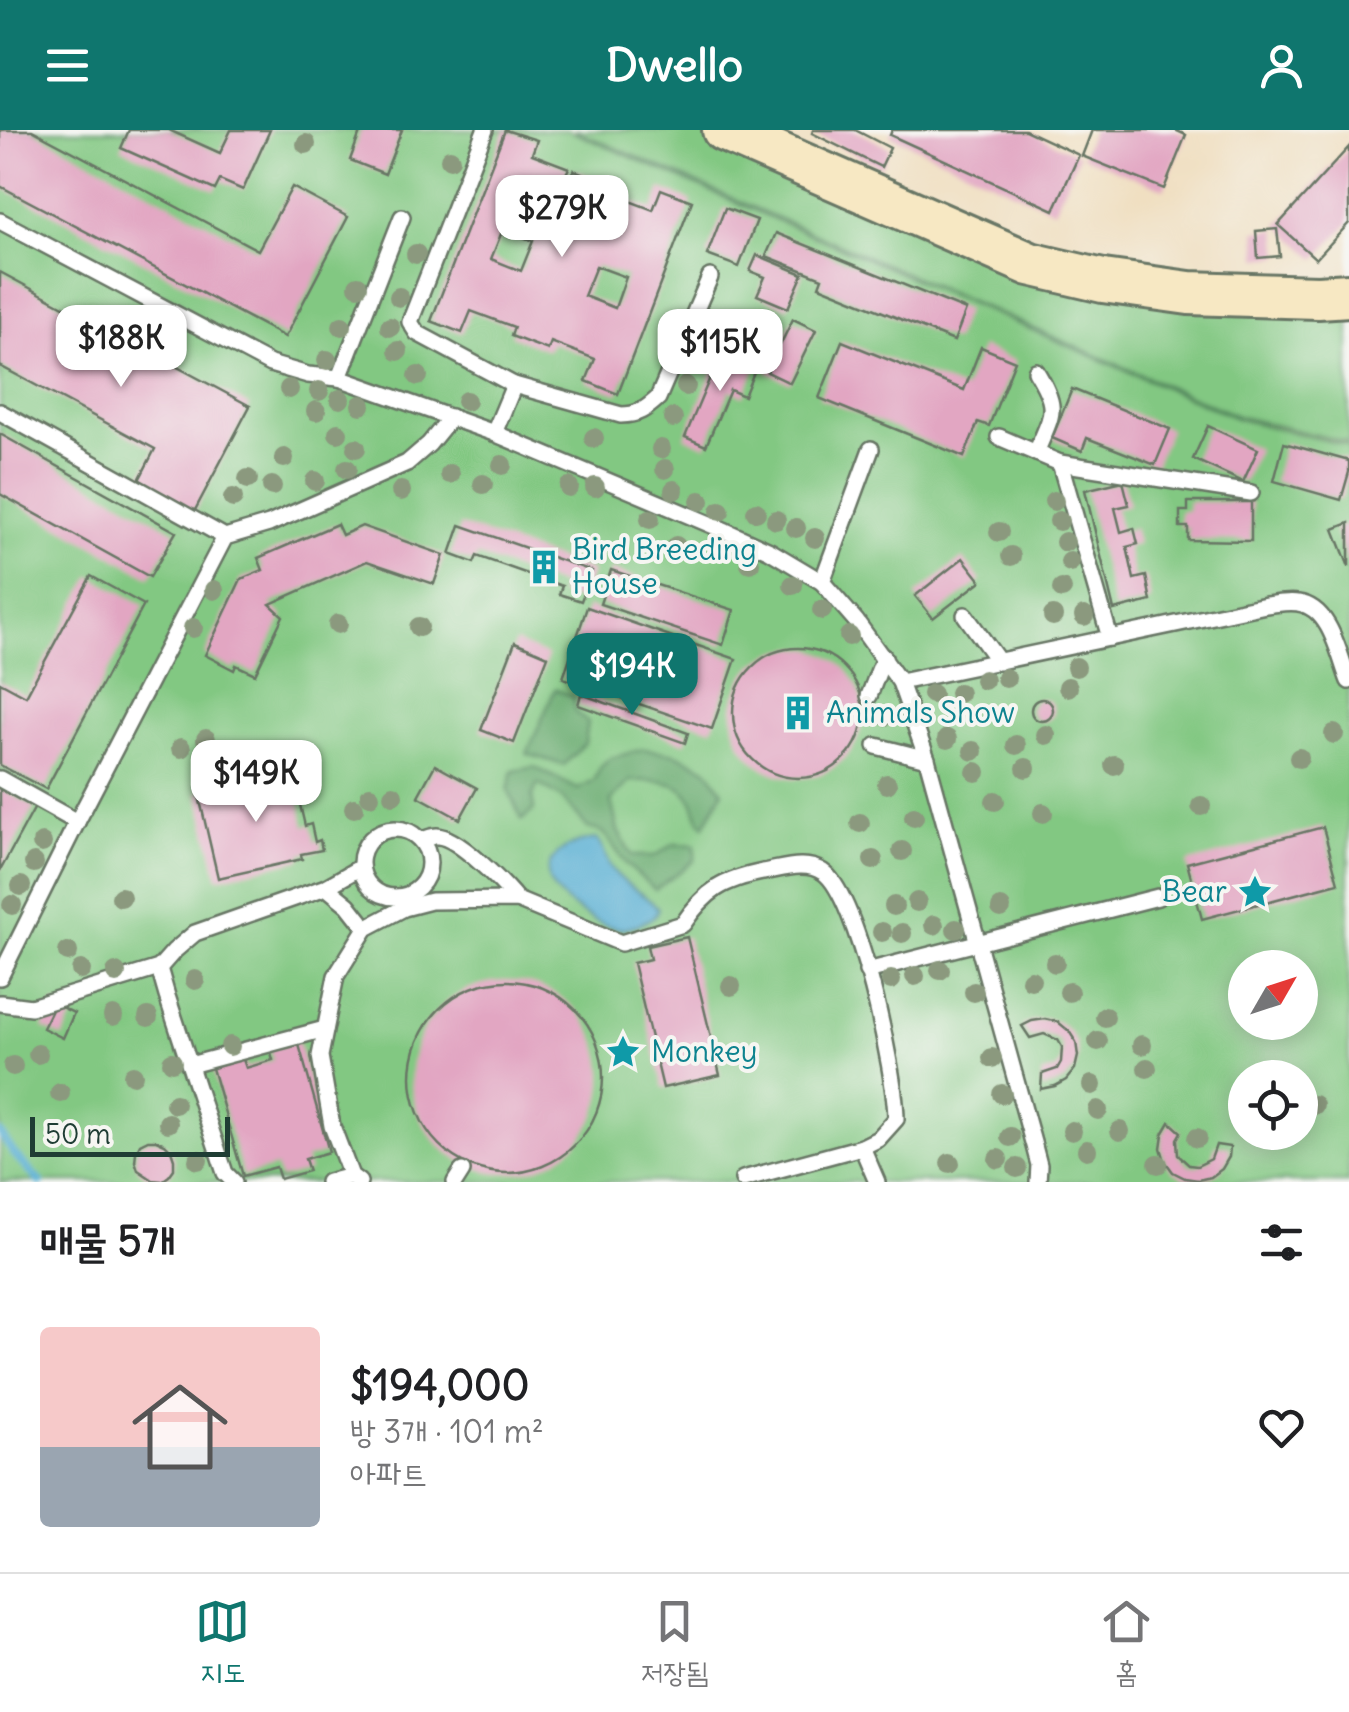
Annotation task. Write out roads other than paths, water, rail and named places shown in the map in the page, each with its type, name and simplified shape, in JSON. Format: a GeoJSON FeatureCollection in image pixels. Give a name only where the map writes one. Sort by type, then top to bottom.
{"type":"FeatureCollection","features":[{"type":"Feature","properties":{"kind":"street"},"geometry":{"type":"LineString","coordinates":[[742,133],[1030,264],[1104,281],[1189,292],[1349,295]]}},
{"type":"Feature","properties":{"kind":"lane"},"geometry":{"type":"LineString","coordinates":[[485,130],[410,322],[417,333],[514,385],[633,415],[646,410],[658,398],[710,277]]}},
{"type":"Feature","properties":{"kind":"lane"},"geometry":{"type":"LineString","coordinates":[[340,378],[402,216]]}},
{"type":"Feature","properties":{"kind":"lane"},"geometry":{"type":"LineString","coordinates":[[0,221],[270,364],[308,375],[340,378],[494,433],[726,531],[822,582],[900,682],[927,759],[978,943],[1039,1165],[1038,1182]]}},
{"type":"Feature","properties":{"kind":"lane"},"geometry":{"type":"LineString","coordinates":[[1036,371],[1048,390],[1053,411],[1036,453]]}},
{"type":"Feature","properties":{"kind":"lane"},"geometry":{"type":"LineString","coordinates":[[494,433],[514,385]]}},
{"type":"Feature","properties":{"kind":"lane"},"geometry":{"type":"LineString","coordinates":[[0,412],[225,536],[269,524],[407,462],[429,444],[450,417]]}},
{"type":"Feature","properties":{"kind":"lane"},"geometry":{"type":"LineString","coordinates":[[999,437],[1060,463],[1251,492]]}},
{"type":"Feature","properties":{"kind":"lane"},"geometry":{"type":"LineString","coordinates":[[822,582],[871,449]]}},
{"type":"Feature","properties":{"kind":"lane"},"geometry":{"type":"LineString","coordinates":[[1060,463],[1110,638]]}},
{"type":"Feature","properties":{"kind":"lane"},"geometry":{"type":"LineString","coordinates":[[0,977],[225,536]]}},
{"type":"Feature","properties":{"kind":"lane"},"geometry":{"type":"LineString","coordinates":[[900,682],[1266,605],[1298,602],[1316,608],[1327,624],[1349,681]]}},
{"type":"Feature","properties":{"kind":"lane"},"geometry":{"type":"LineString","coordinates":[[964,615],[999,662]]}},
{"type":"Feature","properties":{"kind":"lane"},"geometry":{"type":"LineString","coordinates":[[868,696],[884,657]]}},
{"type":"Feature","properties":{"kind":"lane"},"geometry":{"type":"LineString","coordinates":[[876,746],[927,759]]}},
{"type":"Feature","properties":{"kind":"lane"},"geometry":{"type":"LineString","coordinates":[[0,779],[77,822]]}},
{"type":"Feature","properties":{"kind":"lane"},"geometry":{"type":"LineString","coordinates":[[328,1182],[355,1179],[332,1126],[320,1056],[336,976],[366,928],[402,902],[422,885],[430,864],[422,840],[402,828],[390,828],[378,832],[363,850],[362,874],[377,892],[402,902],[517,900],[621,942],[683,924],[698,902],[732,879],[809,865],[826,874],[853,920],[888,1055],[896,1119],[878,1139],[862,1146],[743,1179]]}},
{"type":"Feature","properties":{"kind":"lane"},"geometry":{"type":"LineString","coordinates":[[422,840],[436,835],[450,839],[501,880],[517,900]]}},
{"type":"Feature","properties":{"kind":"lane"},"geometry":{"type":"LineString","coordinates":[[0,1003],[31,1008],[160,968],[195,933],[326,887],[361,867]]}},
{"type":"Feature","properties":{"kind":"lane"},"geometry":{"type":"LineString","coordinates":[[326,887],[348,905],[366,928]]}},
{"type":"Feature","properties":{"kind":"lane"},"geometry":{"type":"LineString","coordinates":[[867,972],[1158,897]]}},
{"type":"Feature","properties":{"kind":"lane"},"geometry":{"type":"LineString","coordinates":[[160,968],[225,1173],[234,1182]]}},
{"type":"Feature","properties":{"kind":"lane"},"geometry":{"type":"LineString","coordinates":[[190,1065],[325,1029]]}},
{"type":"Feature","properties":{"kind":"lane"},"geometry":{"type":"LineString","coordinates":[[862,1146],[877,1182]]}},
{"type":"Feature","properties":{"kind":"water"},"geometry":{"type":"Polygon","coordinates":[[[596,839],[617,875],[658,908],[655,916],[626,928],[606,925],[570,905],[553,888],[548,871],[556,856],[570,846],[596,839]]]}},
{"type":"Feature","properties":{"kind":"waterway"},"geometry":{"type":"LineString","coordinates":[[0,1133],[40,1182]]}},
{"type":"Feature","properties":{"kind":"place","name":"Bird Breeding House"},"geometry":{"type":"Point","coordinates":[544,567]}},
{"type":"Feature","properties":{"kind":"place","name":"Animals Show"},"geometry":{"type":"Point","coordinates":[798,713]}},
{"type":"Feature","properties":{"kind":"place","name":"Bear"},"geometry":{"type":"Point","coordinates":[1255,892]}},
{"type":"Feature","properties":{"kind":"place","name":"Monkey"},"geometry":{"type":"Point","coordinates":[623,1052]}}]}
